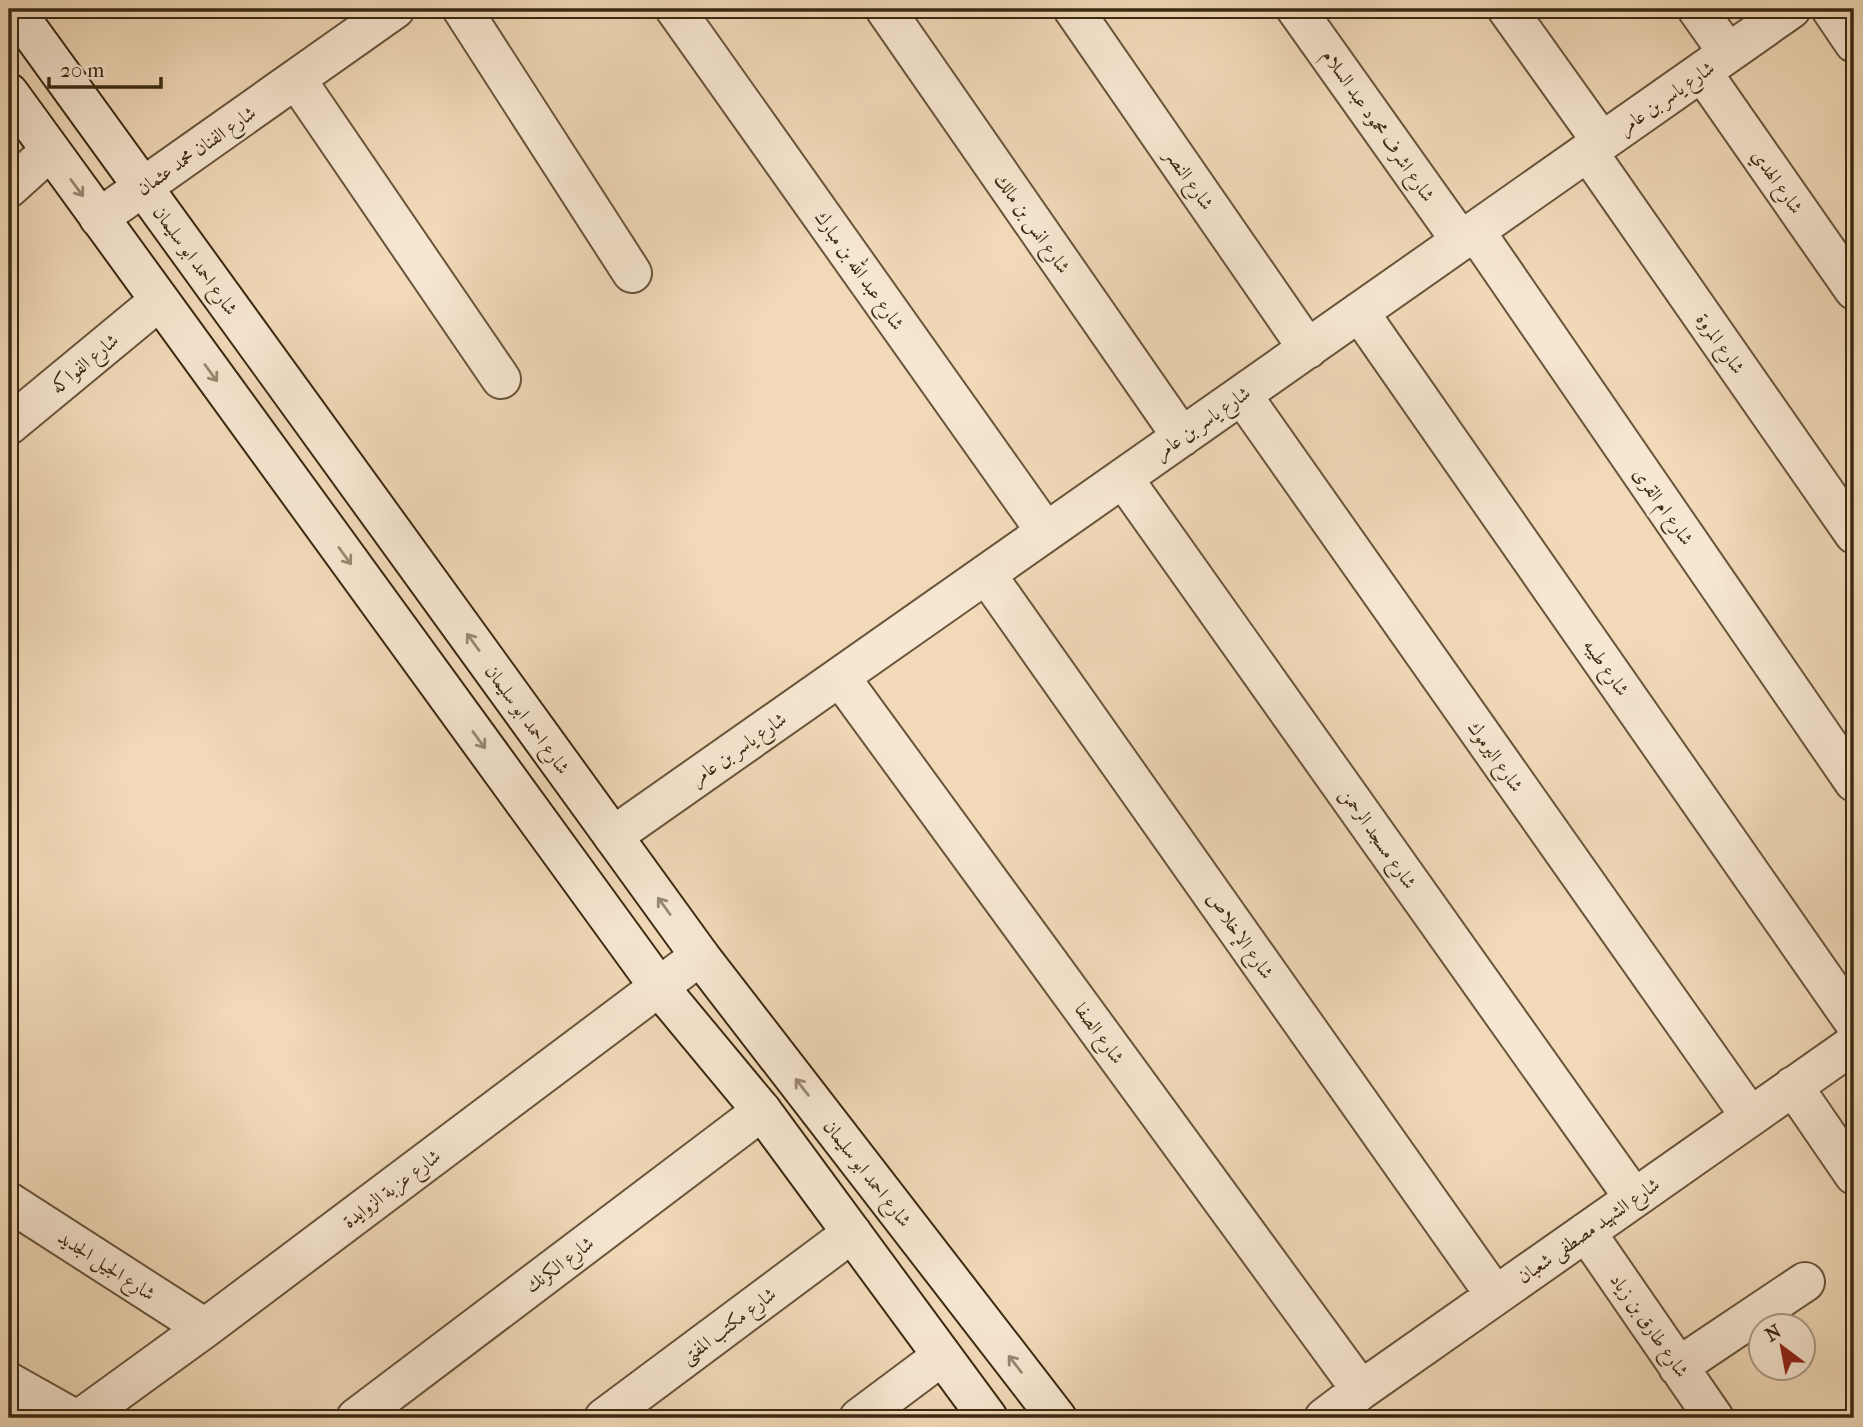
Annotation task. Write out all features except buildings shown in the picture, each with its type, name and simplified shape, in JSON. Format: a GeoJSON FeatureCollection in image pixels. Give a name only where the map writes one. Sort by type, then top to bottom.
{"type":"FeatureCollection","features":[{"type":"Feature","properties":{"kind":"street","name":"شارع الفنان محمد عثمان"},"geometry":{"type":"LineString","coordinates":[[99,218],[395,9]]}},
{"type":"Feature","properties":{"kind":"street"},"geometry":{"type":"LineString","coordinates":[[462,9],[632,273]]}},
{"type":"Feature","properties":{"kind":"street","name":"شارع عبد الله بن مبارك"},"geometry":{"type":"LineString","coordinates":[[675,9],[1046,532]]}},
{"type":"Feature","properties":{"kind":"street","name":"شارع انس بن مالك"},"geometry":{"type":"LineString","coordinates":[[885,9],[1182,437]]}},
{"type":"Feature","properties":{"kind":"street","name":"شارع النصر"},"geometry":{"type":"LineString","coordinates":[[1073,9],[1308,349]]}},
{"type":"Feature","properties":{"kind":"street","name":"شارع اشرف محمود عبد السلام"},"geometry":{"type":"LineString","coordinates":[[1296,9],[1468,236]]}},
{"type":"Feature","properties":{"kind":"street","name":"شارع المروة"},"geometry":{"type":"LineString","coordinates":[[1507,9],[1595,147],[1854,534]]}},
{"type":"Feature","properties":{"kind":"street","name":"شارع الهدي"},"geometry":{"type":"LineString","coordinates":[[1697,9],[1715,63],[1854,290]]}},
{"type":"Feature","properties":{"kind":"street","name":"شارع ياسر بن عامر"},"geometry":{"type":"LineString","coordinates":[[613,836],[1791,9]]}},
{"type":"Feature","properties":{"kind":"street"},"geometry":{"type":"LineString","coordinates":[[1831,9],[1854,43]]}},
{"type":"Feature","properties":{"kind":"street","name":"شارع احمد ابو سليمان"},"geometry":{"type":"LineString","coordinates":[[21,11],[143,187],[700,956],[1057,1418]]}},
{"type":"Feature","properties":{"kind":"street"},"geometry":{"type":"LineString","coordinates":[[296,79],[501,379]]}},
{"type":"Feature","properties":{"kind":"street"},"geometry":{"type":"LineString","coordinates":[[9,93],[659,987],[762,1111],[988,1418]]}},
{"type":"Feature","properties":{"kind":"street"},"geometry":{"type":"LineString","coordinates":[[9,188],[50,151]]}},
{"type":"Feature","properties":{"kind":"street","name":"شارع ام القرى"},"geometry":{"type":"LineString","coordinates":[[1468,236],[1854,782]]}},
{"type":"Feature","properties":{"kind":"street","name":"شارع الفواكه"},"geometry":{"type":"LineString","coordinates":[[9,425],[159,301]]}},
{"type":"Feature","properties":{"kind":"street","name":"شارع طيبه"},"geometry":{"type":"LineString","coordinates":[[1359,312],[1854,1021]]}},
{"type":"Feature","properties":{"kind":"street","name":"شارع اليرموك"},"geometry":{"type":"LineString","coordinates":[[1242,395],[1750,1116]]}},
{"type":"Feature","properties":{"kind":"street","name":"شارع مسجد الرحمن"},"geometry":{"type":"LineString","coordinates":[[1123,478],[1634,1198]]}},
{"type":"Feature","properties":{"kind":"street","name":"شارع الإخلاص"},"geometry":{"type":"LineString","coordinates":[[986,574],[1495,1295]]}},
{"type":"Feature","properties":{"kind":"street","name":"شارع الصفا"},"geometry":{"type":"LineString","coordinates":[[840,677],[1361,1390]]}},
{"type":"Feature","properties":{"kind":"street"},"geometry":{"type":"LineString","coordinates":[[520,797],[564,768]]}},
{"type":"Feature","properties":{"kind":"street","name":"شارع عزبة الزوايدة"},"geometry":{"type":"LineString","coordinates":[[81,1418],[700,956]]}},
{"type":"Feature","properties":{"kind":"street","name":"شارع الشهيد مصطفى شعبان"},"geometry":{"type":"LineString","coordinates":[[1324,1418],[1854,1044]]}},
{"type":"Feature","properties":{"kind":"street"},"geometry":{"type":"LineString","coordinates":[[1793,1086],[1854,1175]]}},
{"type":"Feature","properties":{"kind":"street","name":"شارع الكرنك"},"geometry":{"type":"LineString","coordinates":[[356,1418],[762,1111]]}},
{"type":"Feature","properties":{"kind":"street","name":"شارع الجيل الجديد"},"geometry":{"type":"LineString","coordinates":[[9,1202],[205,1328]]}},
{"type":"Feature","properties":{"kind":"street","name":"شارع طارق بن زياد"},"geometry":{"type":"LineString","coordinates":[[1586,1232],[1714,1418]]}},
{"type":"Feature","properties":{"kind":"street","name":"شارع مكتب المفتى"},"geometry":{"type":"LineString","coordinates":[[604,1418],[852,1233]]}},
{"type":"Feature","properties":{"kind":"street"},"geometry":{"type":"LineString","coordinates":[[1678,1367],[1805,1282]]}},
{"type":"Feature","properties":{"kind":"street"},"geometry":{"type":"LineString","coordinates":[[859,1418],[942,1356]]}},
{"type":"Feature","properties":{"kind":"street"},"geometry":{"type":"LineString","coordinates":[[9,1382],[73,1418]]}}]}
